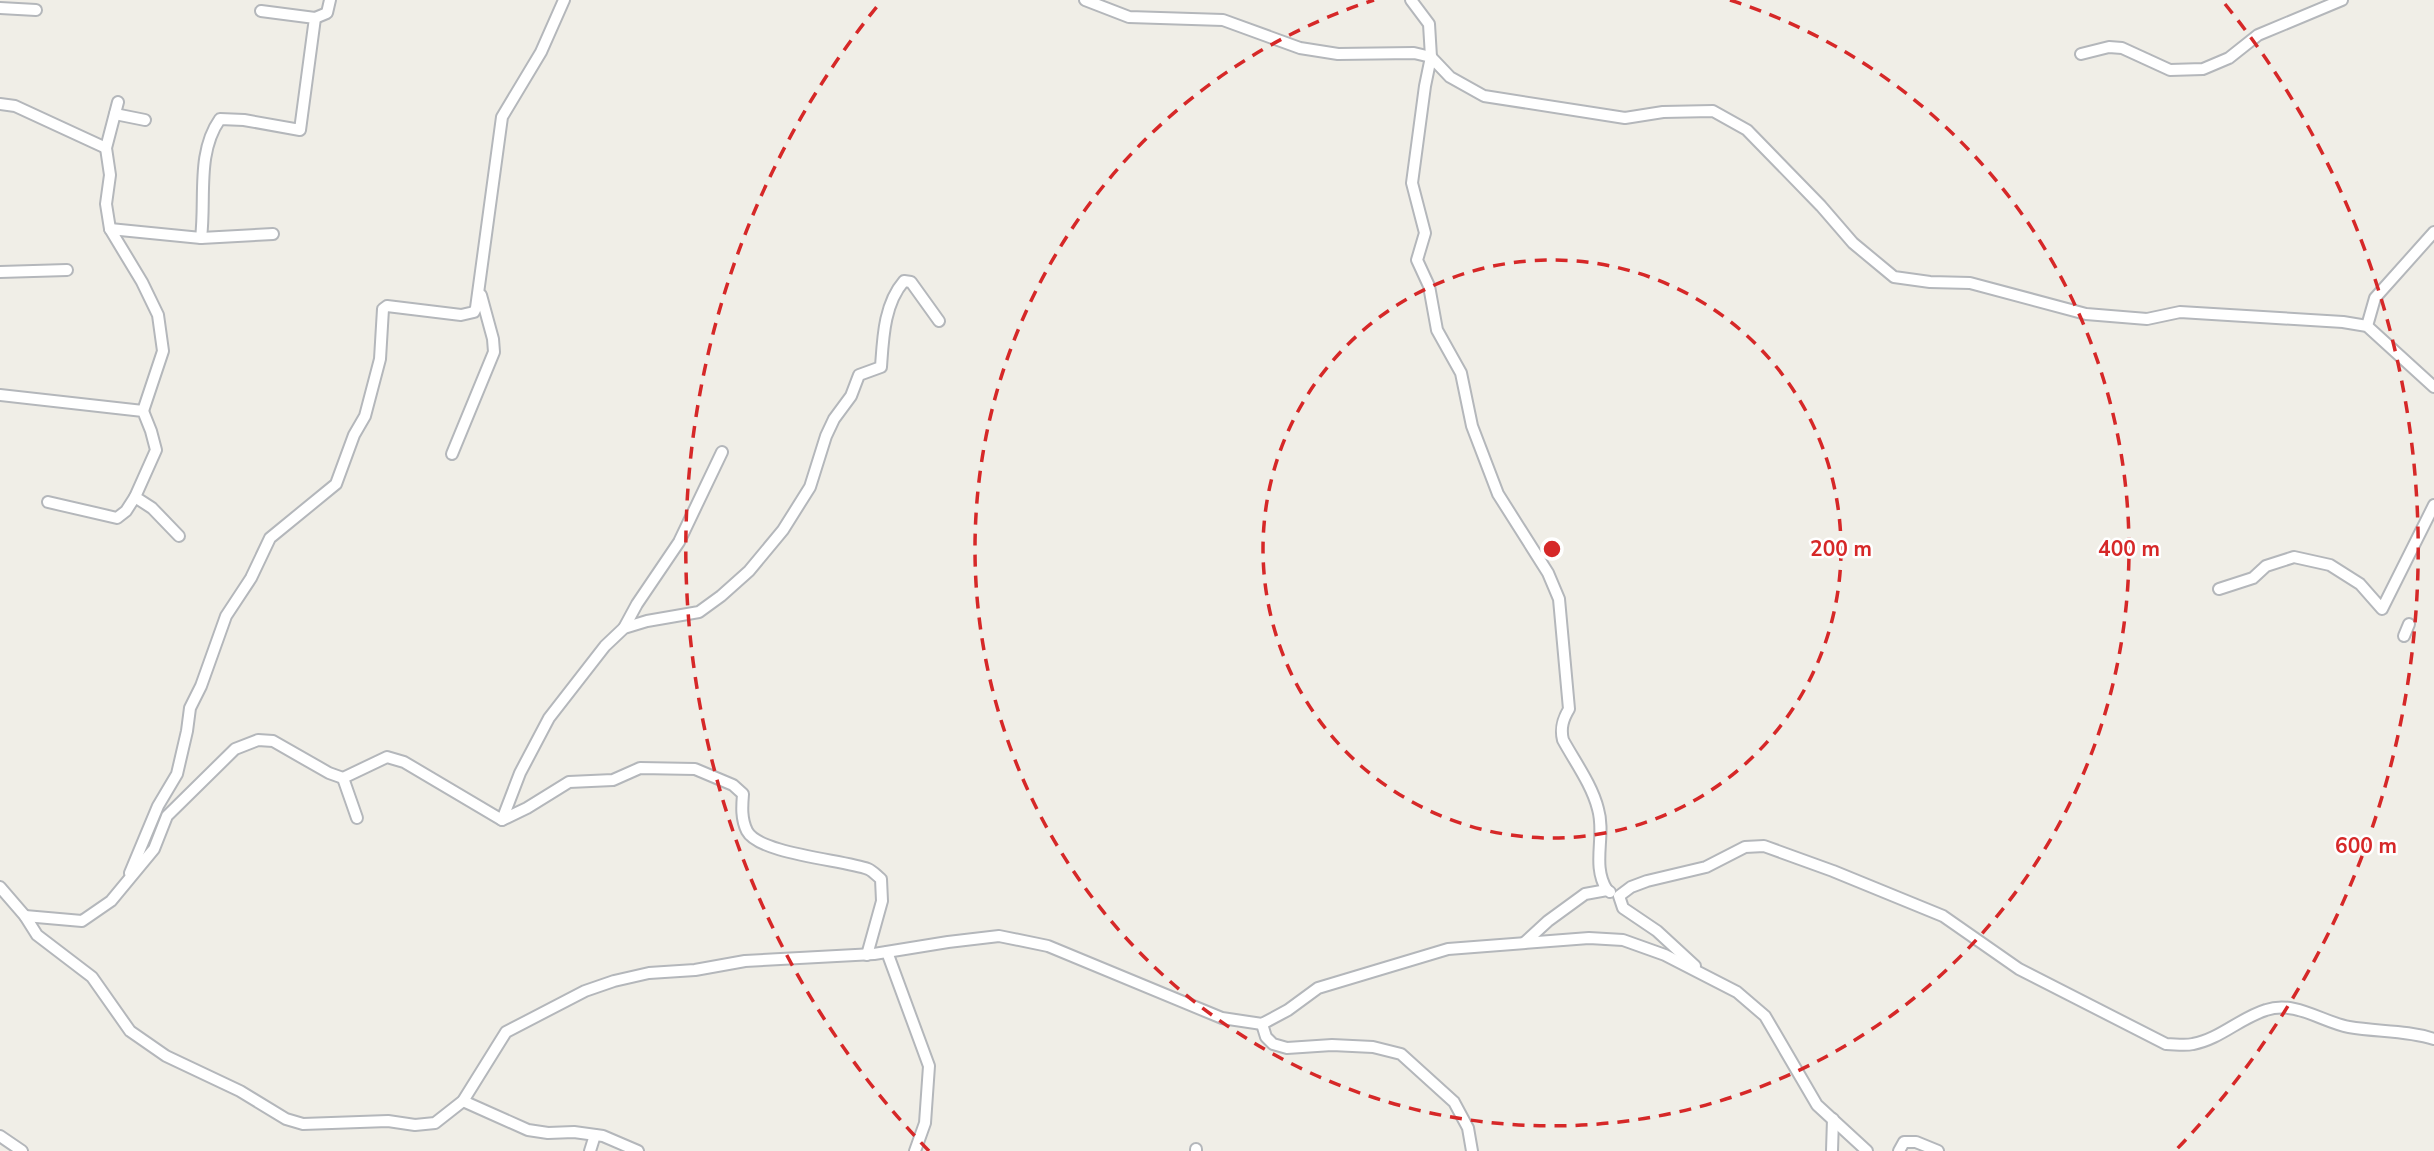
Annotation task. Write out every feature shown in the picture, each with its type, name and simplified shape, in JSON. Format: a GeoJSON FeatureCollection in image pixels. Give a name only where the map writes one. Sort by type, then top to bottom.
{"type":"FeatureCollection","features":[{"type":"Feature","properties":{"kind":"street"},"geometry":{"type":"LineString","coordinates":[[261,11],[315,18],[327,13],[330,0]]}},
{"type":"Feature","properties":{"kind":"street"},"geometry":{"type":"LineString","coordinates":[[130,880],[128,876],[158,806],[177,774],[190,708],[201,686],[226,616],[251,578],[270,538],[336,484],[340,475],[354,435],[365,416],[380,359],[383,309],[387,306],[461,315],[474,312],[502,117],[541,51],[564,0]]}},
{"type":"Feature","properties":{"kind":"street"},"geometry":{"type":"LineString","coordinates":[[1085,0],[1129,17],[1223,20],[1300,48],[1338,54],[1414,53],[1432,57],[1450,77],[1484,96],[1625,118],[1663,112],[1713,111],[1748,130],[1853,243],[1894,277],[1930,282],[1970,283],[2086,314],[2147,319],[2180,312],[2330,321],[2367,326],[2434,387]]}},
{"type":"Feature","properties":{"kind":"street"},"geometry":{"type":"LineString","coordinates":[[1410,0],[1429,24],[1432,57],[1424,86],[1412,183],[1425,233],[1417,260],[1429,286],[1437,330],[1461,373],[1472,426],[1498,494],[1548,573],[1559,599],[1569,709],[1563,720],[1561,734],[1592,792],[1599,811],[1598,860],[1601,881],[1607,890],[1619,896],[1623,908],[1657,931],[1704,975]]}},
{"type":"Feature","properties":{"kind":"street"},"geometry":{"type":"LineString","coordinates":[[2081,54],[2109,47],[2122,48],[2170,70],[2203,69],[2229,58],[2258,35],[2342,0]]}},
{"type":"Feature","properties":{"kind":"street"},"geometry":{"type":"LineString","coordinates":[[0,8],[36,10]]}},
{"type":"Feature","properties":{"kind":"street"},"geometry":{"type":"LineString","coordinates":[[201,238],[205,156],[212,130],[219,118],[300,130],[315,18]]}},
{"type":"Feature","properties":{"kind":"street"},"geometry":{"type":"LineString","coordinates":[[0,104],[15,106],[106,148]]}},
{"type":"Feature","properties":{"kind":"street"},"geometry":{"type":"LineString","coordinates":[[48,502],[117,518],[127,511],[156,450],[143,411],[163,351],[158,315],[142,282],[110,229],[106,204],[110,175],[106,148],[116,108],[145,120]]}},
{"type":"Feature","properties":{"kind":"street"},"geometry":{"type":"LineString","coordinates":[[110,229],[201,238],[272,234]]}},
{"type":"Feature","properties":{"kind":"street"},"geometry":{"type":"LineString","coordinates":[[2367,326],[2375,298],[2434,233]]}},
{"type":"Feature","properties":{"kind":"street"},"geometry":{"type":"LineString","coordinates":[[0,272],[67,270]]}},
{"type":"Feature","properties":{"kind":"street"},"geometry":{"type":"LineString","coordinates":[[624,628],[656,619],[699,612],[722,596],[749,571],[783,530],[810,488],[825,436],[851,396],[859,375],[881,367],[889,309],[895,293],[904,281],[911,282],[939,321]]}},
{"type":"Feature","properties":{"kind":"street"},"geometry":{"type":"LineString","coordinates":[[452,454],[494,352],[479,288]]}},
{"type":"Feature","properties":{"kind":"street"},"geometry":{"type":"LineString","coordinates":[[0,396],[143,411]]}},
{"type":"Feature","properties":{"kind":"street"},"geometry":{"type":"LineString","coordinates":[[502,820],[520,773],[549,718],[604,646],[624,628],[679,542],[722,452]]}},
{"type":"Feature","properties":{"kind":"street"},"geometry":{"type":"LineString","coordinates":[[135,497],[152,508],[179,537]]}},
{"type":"Feature","properties":{"kind":"street"},"geometry":{"type":"LineString","coordinates":[[2219,589],[2253,578],[2266,566],[2294,557],[2330,565],[2360,584],[2382,609],[2434,505]]}},
{"type":"Feature","properties":{"kind":"street"},"geometry":{"type":"LineString","coordinates":[[2404,636],[2409,624]]}},
{"type":"Feature","properties":{"kind":"street"},"geometry":{"type":"LineString","coordinates":[[25,916],[82,921],[111,901],[154,849],[167,816],[235,749],[257,740],[273,741],[329,773],[343,778],[387,757],[396,759],[502,820]]}},
{"type":"Feature","properties":{"kind":"street"},"geometry":{"type":"LineString","coordinates":[[502,820],[569,782],[612,780],[640,768],[695,769],[733,785],[743,794],[742,815],[747,833],[759,842],[822,860],[870,869],[881,879],[882,901],[867,955]]}},
{"type":"Feature","properties":{"kind":"street"},"geometry":{"type":"LineString","coordinates":[[343,778],[357,818]]}},
{"type":"Feature","properties":{"kind":"street"},"geometry":{"type":"LineString","coordinates":[[1619,896],[1631,887],[1647,881],[1706,867],[1745,847],[1764,846],[1943,916],[2020,969],[2166,1044],[2191,1045],[2212,1038],[2240,1021],[2268,1009],[2285,1008],[2309,1012],[2347,1027],[2413,1032],[2434,1039]]}},
{"type":"Feature","properties":{"kind":"street"},"geometry":{"type":"LineString","coordinates":[[0,887],[37,935],[92,977],[130,1031],[166,1056],[240,1091],[286,1119],[303,1124],[388,1121],[415,1125],[435,1123],[463,1101],[506,1032],[586,991],[649,973],[695,970],[745,961],[867,955],[999,936],[1048,946],[1102,966],[1222,1018],[1262,1024],[1288,1010],[1318,988],[1447,948],[1589,938],[1623,940],[1665,955],[1737,992],[1765,1016],[1817,1105],[1867,1151]]}},
{"type":"Feature","properties":{"kind":"street"},"geometry":{"type":"LineString","coordinates":[[1524,943],[1548,921],[1585,894],[1607,890]]}},
{"type":"Feature","properties":{"kind":"street"},"geometry":{"type":"LineString","coordinates":[[887,952],[929,1066],[925,1123],[915,1151]]}},
{"type":"Feature","properties":{"kind":"street"},"geometry":{"type":"LineString","coordinates":[[1262,1024],[1266,1037],[1273,1044],[1287,1048],[1332,1045],[1373,1047],[1401,1054],[1454,1102],[1468,1128],[1472,1151]]}},
{"type":"Feature","properties":{"kind":"street"},"geometry":{"type":"LineString","coordinates":[[463,1101],[528,1130],[595,1135],[638,1151]]}},
{"type":"Feature","properties":{"kind":"street"},"geometry":{"type":"LineString","coordinates":[[1832,1151],[1833,1119]]}},
{"type":"Feature","properties":{"kind":"street"},"geometry":{"type":"LineString","coordinates":[[590,1151],[595,1135]]}},
{"type":"Feature","properties":{"kind":"street"},"geometry":{"type":"LineString","coordinates":[[0,1136],[22,1151]]}},
{"type":"Feature","properties":{"kind":"street"},"geometry":{"type":"LineString","coordinates":[[1899,1151],[1904,1142],[1916,1142],[1938,1151]]}}]}
